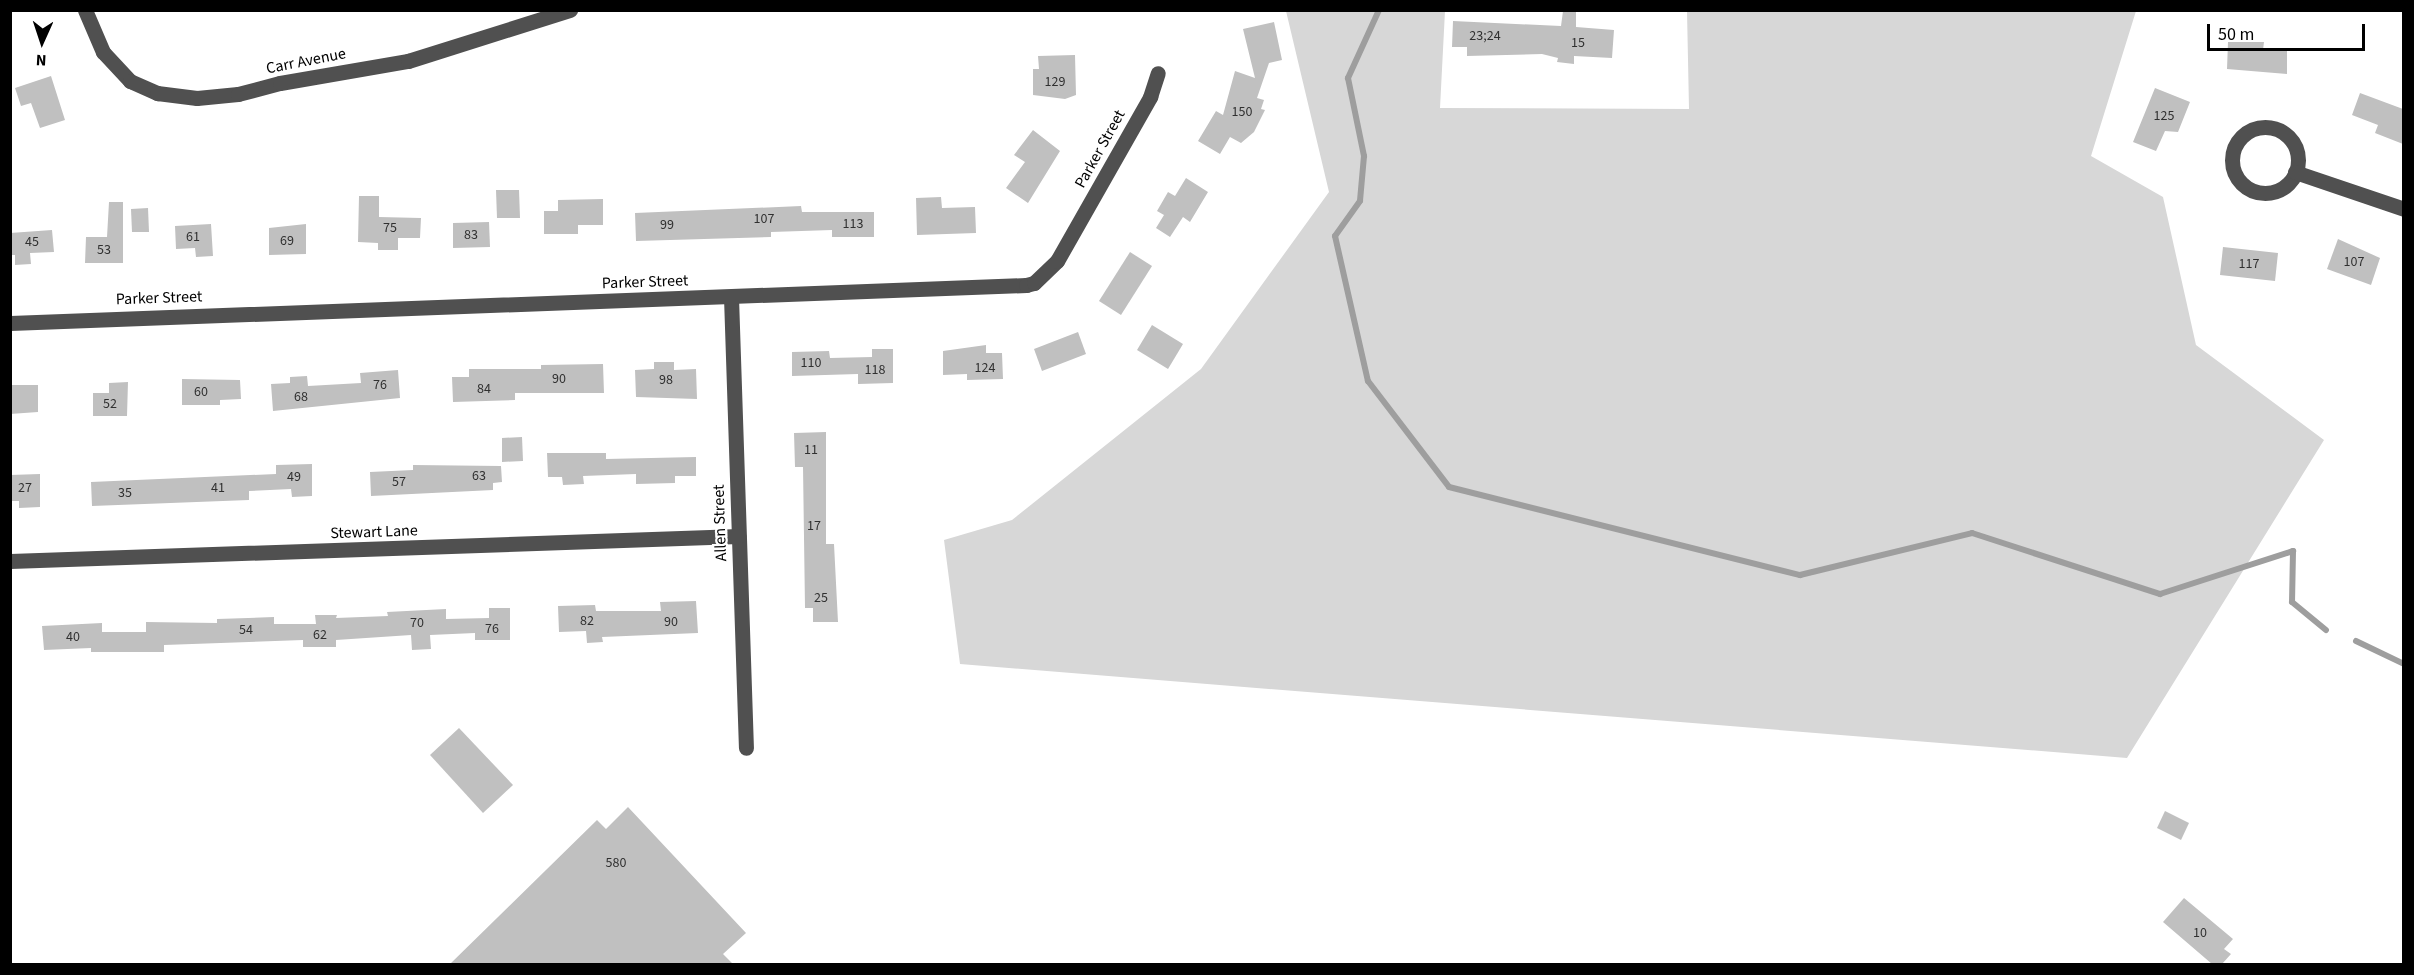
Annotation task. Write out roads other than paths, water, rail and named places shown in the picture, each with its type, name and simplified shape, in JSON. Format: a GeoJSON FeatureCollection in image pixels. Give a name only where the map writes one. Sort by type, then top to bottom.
{"type":"FeatureCollection","features":[{"type":"Feature","properties":{"kind":"street","name":"Carr Avenue"},"geometry":{"type":"LineString","coordinates":[[85,10],[103,52],[130,81],[157,93],[197,99],[238,94],[408,61],[570,10]]}},
{"type":"Feature","properties":{"kind":"street","name":"Parker Street"},"geometry":{"type":"LineString","coordinates":[[10,323],[731,297],[1034,283],[1062,251],[1150,97],[1158,73]]}},
{"type":"Feature","properties":{"kind":"street"},"geometry":{"type":"LineString","coordinates":[[2267,127],[2280,131],[2297,152],[2295,172],[2282,188],[2256,192],[2235,175],[2234,148],[2253,129],[2267,127]]}},
{"type":"Feature","properties":{"kind":"street"},"geometry":{"type":"LineString","coordinates":[[2295,172],[2403,210]]}},
{"type":"Feature","properties":{"kind":"street","name":"Allen Street"},"geometry":{"type":"LineString","coordinates":[[731,297],[746,748]]}},
{"type":"Feature","properties":{"kind":"street","name":"Stewart Lane"},"geometry":{"type":"LineString","coordinates":[[10,561],[739,537]]}},
{"type":"Feature","properties":{"kind":"waterway"},"geometry":{"type":"LineString","coordinates":[[1379,10],[1348,78],[1364,156],[1360,201],[1335,236],[1368,381],[1449,487],[1800,575],[1972,533],[2160,594],[2293,551],[2292,602],[2326,630]]}},
{"type":"Feature","properties":{"kind":"waterway"},"geometry":{"type":"LineString","coordinates":[[2356,641],[2404,664]]}}]}
